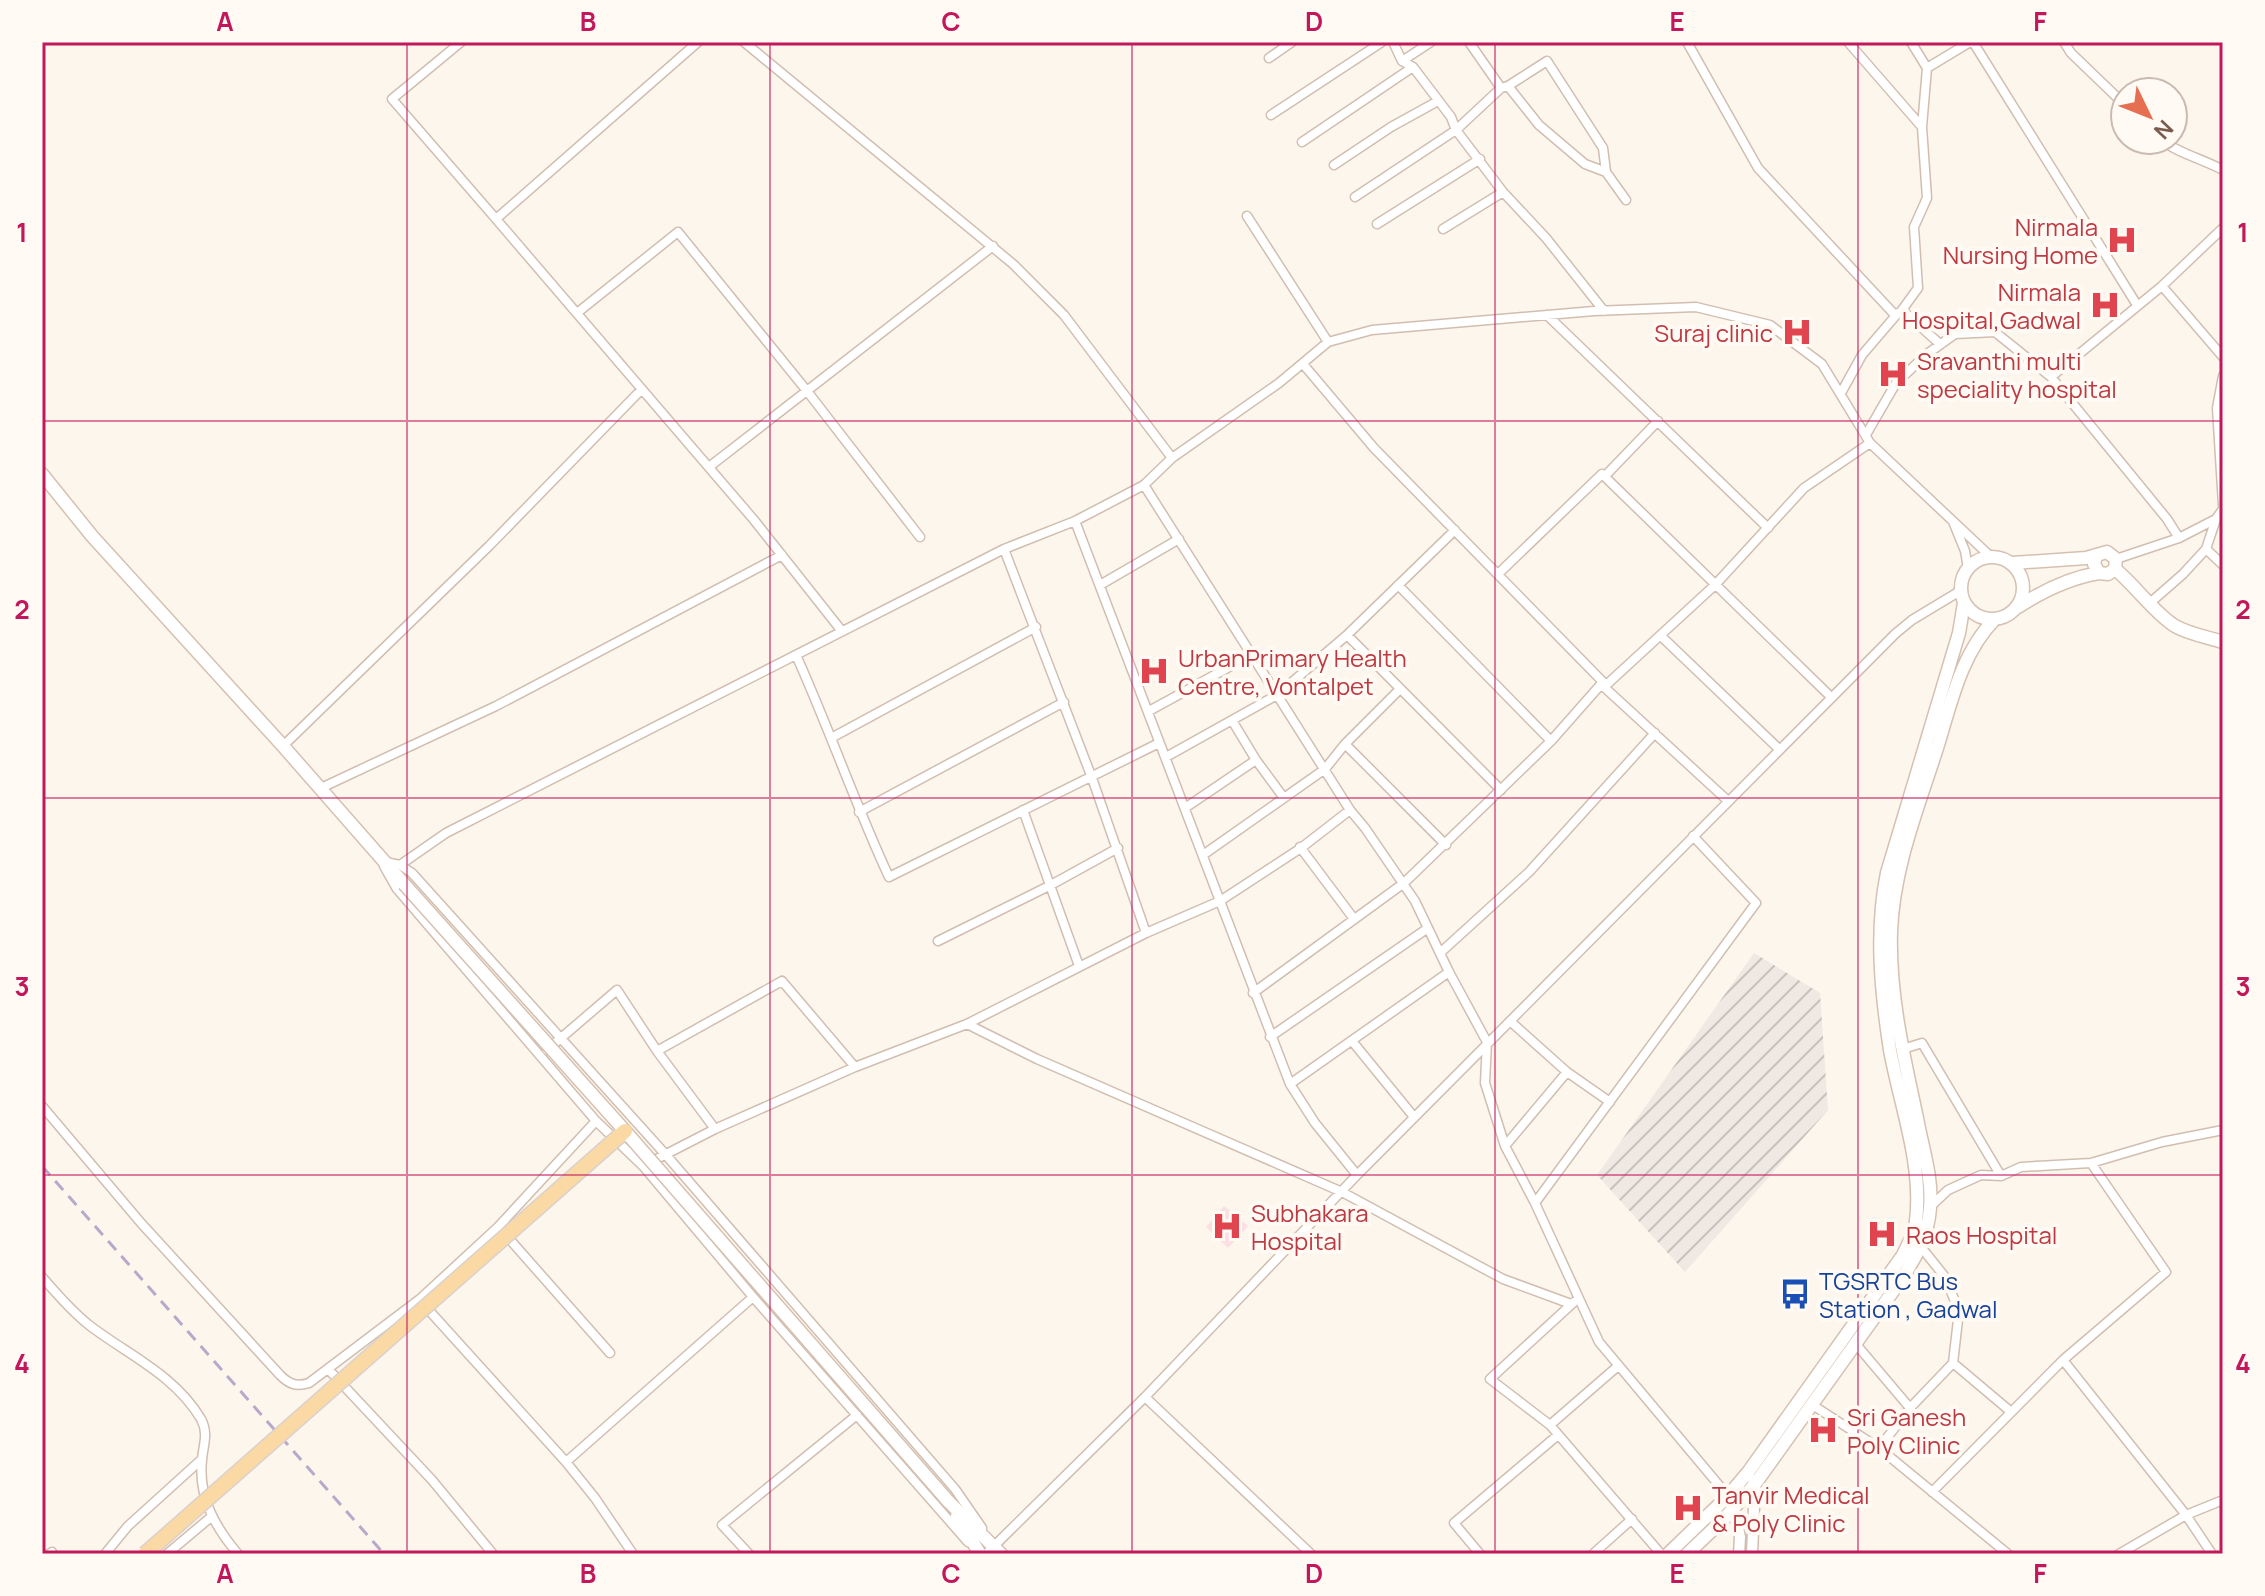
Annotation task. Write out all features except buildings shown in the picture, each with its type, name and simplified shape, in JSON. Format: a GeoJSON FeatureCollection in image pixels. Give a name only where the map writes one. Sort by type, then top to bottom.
{"type":"FeatureCollection","features":[{"type":"Feature","properties":{"kind":"main road"},"geometry":{"type":"LineString","coordinates":[[42,474],[92,536],[321,788],[994,1552]]}},
{"type":"Feature","properties":{"kind":"main road"},"geometry":{"type":"LineString","coordinates":[[2012,563],[2096,556],[2107,552],[2164,618],[2177,627],[2223,642]]}},
{"type":"Feature","properties":{"kind":"main road"},"geometry":{"type":"LineString","coordinates":[[1687,1554],[1731,1502],[1749,1471],[1903,1255],[1916,1224],[1916,1174],[1890,1051],[1885,1011],[1880,953],[1881,909],[1887,873],[1959,633],[1962,578],[1968,568],[1990,556],[2002,557],[2012,563],[2024,585],[2016,608]]}},
{"type":"Feature","properties":{"kind":"main road"},"geometry":{"type":"LineString","coordinates":[[2096,556],[2094,564],[2099,573]]}},
{"type":"Feature","properties":{"kind":"main road"},"geometry":{"type":"LineString","coordinates":[[1962,597],[1972,612],[1983,618],[1995,619],[2007,616],[2045,590],[2082,576],[2108,574],[2116,564]]}},
{"type":"Feature","properties":{"kind":"main road"},"geometry":{"type":"LineString","coordinates":[[1668,1554],[1755,1484],[1921,1247],[1930,1206],[1929,1178],[1903,1049],[1891,953],[1892,913],[1899,873],[1948,710],[1966,661],[1983,631],[1995,619]]}},
{"type":"Feature","properties":{"kind":"main road"},"geometry":{"type":"LineString","coordinates":[[145,1554],[625,1131]]}},
{"type":"Feature","properties":{"kind":"main road"},"geometry":{"type":"LineString","coordinates":[[948,1501],[980,1554]]}},
{"type":"Feature","properties":{"kind":"street"},"geometry":{"type":"LineString","coordinates":[[461,42],[392,99],[709,467],[841,630]]}},
{"type":"Feature","properties":{"kind":"street"},"geometry":{"type":"LineString","coordinates":[[496,219],[698,42]]}},
{"type":"Feature","properties":{"kind":"street"},"geometry":{"type":"LineString","coordinates":[[744,42],[993,246],[1064,315],[1172,458]]}},
{"type":"Feature","properties":{"kind":"street"},"geometry":{"type":"LineString","coordinates":[[1269,58],[1292,42]]}},
{"type":"Feature","properties":{"kind":"street"},"geometry":{"type":"LineString","coordinates":[[1271,115],[1382,42]]}},
{"type":"Feature","properties":{"kind":"street"},"geometry":{"type":"LineString","coordinates":[[1393,42],[1402,61],[1413,67],[1503,192],[1546,238],[1604,311]]}},
{"type":"Feature","properties":{"kind":"street"},"geometry":{"type":"LineString","coordinates":[[1402,61],[1431,42]]}},
{"type":"Feature","properties":{"kind":"street"},"geometry":{"type":"LineString","coordinates":[[1469,42],[1539,125],[1585,164],[1606,172]]}},
{"type":"Feature","properties":{"kind":"street"},"geometry":{"type":"LineString","coordinates":[[1687,42],[1758,168],[1899,313],[1940,344]]}},
{"type":"Feature","properties":{"kind":"street"},"geometry":{"type":"LineString","coordinates":[[1848,42],[1922,127]]}},
{"type":"Feature","properties":{"kind":"street"},"geometry":{"type":"LineString","coordinates":[[1841,393],[1862,355],[1918,288],[1914,227],[1927,198],[1922,127],[1927,68],[1911,42]]}},
{"type":"Feature","properties":{"kind":"street"},"geometry":{"type":"LineString","coordinates":[[1927,68],[1971,42],[2137,305]]}},
{"type":"Feature","properties":{"kind":"street"},"geometry":{"type":"LineString","coordinates":[[2064,42],[2071,53],[2109,90]]}},
{"type":"Feature","properties":{"kind":"street"},"geometry":{"type":"LineString","coordinates":[[1355,197],[1456,130],[1505,87],[1547,61],[1603,148],[1606,172],[1626,200]]}},
{"type":"Feature","properties":{"kind":"street"},"geometry":{"type":"LineString","coordinates":[[1302,142],[1413,67]]}},
{"type":"Feature","properties":{"kind":"street"},"geometry":{"type":"LineString","coordinates":[[1334,165],[1391,127],[1438,101]]}},
{"type":"Feature","properties":{"kind":"street"},"geometry":{"type":"LineString","coordinates":[[2189,154],[2223,170]]}},
{"type":"Feature","properties":{"kind":"street"},"geometry":{"type":"LineString","coordinates":[[1377,224],[1480,159]]}},
{"type":"Feature","properties":{"kind":"street"},"geometry":{"type":"LineString","coordinates":[[1443,229],[1503,192]]}},
{"type":"Feature","properties":{"kind":"street"},"geometry":{"type":"LineString","coordinates":[[1247,216],[1328,342]]}},
{"type":"Feature","properties":{"kind":"street"},"geometry":{"type":"LineString","coordinates":[[2051,377],[2162,286],[2223,228]]}},
{"type":"Feature","properties":{"kind":"street"},"geometry":{"type":"LineString","coordinates":[[577,313],[678,232],[920,537]]}},
{"type":"Feature","properties":{"kind":"street"},"geometry":{"type":"LineString","coordinates":[[709,467],[993,246]]}},
{"type":"Feature","properties":{"kind":"street"},"geometry":{"type":"LineString","coordinates":[[2162,286],[2223,357]]}},
{"type":"Feature","properties":{"kind":"street"},"geometry":{"type":"LineString","coordinates":[[400,865],[446,833],[841,630],[1004,549],[1075,521],[1144,485],[1172,458],[1303,364],[1328,342],[1372,330],[1547,315],[1696,307],[1770,325],[1822,364],[1869,438],[1990,556]]}},
{"type":"Feature","properties":{"kind":"street"},"geometry":{"type":"LineString","coordinates":[[1547,315],[1768,528]]}},
{"type":"Feature","properties":{"kind":"street"},"geometry":{"type":"LineString","coordinates":[[1253,993],[1404,883],[1446,845],[1604,685],[1662,637],[1715,585],[1804,488],[1869,438],[1896,383],[1955,334],[1995,332],[2051,377],[2167,519],[2179,538]]}},
{"type":"Feature","properties":{"kind":"street"},"geometry":{"type":"LineString","coordinates":[[1303,364],[1374,448],[1604,685],[1727,800]]}},
{"type":"Feature","properties":{"kind":"street"},"geometry":{"type":"LineString","coordinates":[[2151,602],[2206,549],[2223,507],[2217,408],[2223,376]]}},
{"type":"Feature","properties":{"kind":"street"},"geometry":{"type":"LineString","coordinates":[[283,746],[489,546],[642,389]]}},
{"type":"Feature","properties":{"kind":"street"},"geometry":{"type":"LineString","coordinates":[[1605,476],[1658,421]]}},
{"type":"Feature","properties":{"kind":"street"},"geometry":{"type":"LineString","coordinates":[[1498,574],[1602,474],[1831,697]]}},
{"type":"Feature","properties":{"kind":"street"},"geometry":{"type":"LineString","coordinates":[[1144,485],[1350,810],[1404,883],[1487,1042],[1485,1083],[1505,1146],[1535,1203],[1575,1301],[1599,1342],[1731,1502],[1740,1537],[1739,1554]]}},
{"type":"Feature","properties":{"kind":"street"},"geometry":{"type":"LineString","coordinates":[[2116,564],[2216,519]]}},
{"type":"Feature","properties":{"kind":"street"},"geometry":{"type":"LineString","coordinates":[[1952,520],[1965,551],[1968,568]]}},
{"type":"Feature","properties":{"kind":"street"},"geometry":{"type":"LineString","coordinates":[[1075,521],[1290,1084],[1315,1123],[1357,1175]]}},
{"type":"Feature","properties":{"kind":"street"},"geometry":{"type":"LineString","coordinates":[[1166,757],[1277,695],[1347,635],[1455,530]]}},
{"type":"Feature","properties":{"kind":"street"},"geometry":{"type":"LineString","coordinates":[[1100,585],[1179,539]]}},
{"type":"Feature","properties":{"kind":"street"},"geometry":{"type":"LineString","coordinates":[[1004,549],[1118,848],[1146,933]]}},
{"type":"Feature","properties":{"kind":"street"},"geometry":{"type":"LineString","coordinates":[[2206,549],[2223,565]]}},
{"type":"Feature","properties":{"kind":"street"},"geometry":{"type":"LineString","coordinates":[[321,788],[496,706],[782,555]]}},
{"type":"Feature","properties":{"kind":"street"},"geometry":{"type":"LineString","coordinates":[[1398,585],[1551,741]]}},
{"type":"Feature","properties":{"kind":"street"},"geometry":{"type":"LineString","coordinates":[[383,861],[400,865],[412,873],[666,1155],[955,1489],[994,1552],[1487,1042],[1831,697],[1912,620],[1962,597]]}},
{"type":"Feature","properties":{"kind":"street"},"geometry":{"type":"LineString","coordinates":[[833,737],[1036,627]]}},
{"type":"Feature","properties":{"kind":"street"},"geometry":{"type":"LineString","coordinates":[[1347,635],[1501,790]]}},
{"type":"Feature","properties":{"kind":"street"},"geometry":{"type":"LineString","coordinates":[[1662,637],[1779,749]]}},
{"type":"Feature","properties":{"kind":"street"},"geometry":{"type":"LineString","coordinates":[[796,655],[833,737],[859,812],[889,877],[1159,743]]}},
{"type":"Feature","properties":{"kind":"street"},"geometry":{"type":"LineString","coordinates":[[1149,711],[1251,655]]}},
{"type":"Feature","properties":{"kind":"street"},"geometry":{"type":"LineString","coordinates":[[1203,855],[1325,769],[1345,744],[1400,689]]}},
{"type":"Feature","properties":{"kind":"street"},"geometry":{"type":"LineString","coordinates":[[859,812],[1064,702]]}},
{"type":"Feature","properties":{"kind":"street"},"geometry":{"type":"LineString","coordinates":[[1233,722],[1284,798]]}},
{"type":"Feature","properties":{"kind":"street"},"geometry":{"type":"LineString","coordinates":[[1440,953],[1529,872],[1655,733]]}},
{"type":"Feature","properties":{"kind":"street"},"geometry":{"type":"LineString","coordinates":[[1345,744],[1446,845]]}},
{"type":"Feature","properties":{"kind":"street"},"geometry":{"type":"LineString","coordinates":[[1185,808],[1256,760]]}},
{"type":"Feature","properties":{"kind":"street"},"geometry":{"type":"LineString","coordinates":[[1023,810],[1079,966]]}},
{"type":"Feature","properties":{"kind":"street"},"geometry":{"type":"LineString","coordinates":[[643,1166],[715,1129],[855,1067],[967,1024],[1146,933],[1220,901],[1350,810]]}},
{"type":"Feature","properties":{"kind":"street"},"geometry":{"type":"LineString","coordinates":[[1535,1203],[1756,903],[1693,836]]}},
{"type":"Feature","properties":{"kind":"street"},"geometry":{"type":"LineString","coordinates":[[1300,847],[1354,919]]}},
{"type":"Feature","properties":{"kind":"street"},"geometry":{"type":"LineString","coordinates":[[938,941],[1118,848]]}},
{"type":"Feature","properties":{"kind":"street"},"geometry":{"type":"LineString","coordinates":[[383,861],[397,889],[540,1056],[596,1121],[643,1166],[753,1297],[980,1554]]}},
{"type":"Feature","properties":{"kind":"street"},"geometry":{"type":"LineString","coordinates":[[1270,1037],[1428,928]]}},
{"type":"Feature","properties":{"kind":"street"},"geometry":{"type":"LineString","coordinates":[[1290,1084],[1449,972]]}},
{"type":"Feature","properties":{"kind":"street"},"geometry":{"type":"LineString","coordinates":[[657,1051],[782,981],[855,1067]]}},
{"type":"Feature","properties":{"kind":"street"},"geometry":{"type":"LineString","coordinates":[[540,1056],[617,990],[657,1051],[715,1129]]}},
{"type":"Feature","properties":{"kind":"street"},"geometry":{"type":"LineString","coordinates":[[1510,1021],[1567,1072],[1610,1102]]}},
{"type":"Feature","properties":{"kind":"street"},"geometry":{"type":"LineString","coordinates":[[967,1024],[1037,1059],[1342,1192],[1503,1279],[1575,1301]]}},
{"type":"Feature","properties":{"kind":"street"},"geometry":{"type":"LineString","coordinates":[[1352,1041],[1414,1117]]}},
{"type":"Feature","properties":{"kind":"street"},"geometry":{"type":"LineString","coordinates":[[1903,1049],[1922,1043],[2001,1176]]}},
{"type":"Feature","properties":{"kind":"street"},"geometry":{"type":"LineString","coordinates":[[1505,1146],[1567,1072]]}},
{"type":"Feature","properties":{"kind":"street"},"geometry":{"type":"LineString","coordinates":[[42,1106],[141,1223],[288,1383],[300,1386],[309,1383],[420,1299],[498,1227],[596,1121]]}},
{"type":"Feature","properties":{"kind":"street"},"geometry":{"type":"LineString","coordinates":[[1930,1206],[1948,1190],[1981,1175],[2001,1176],[2021,1167],[2091,1163],[2162,1142],[2223,1130]]}},
{"type":"Feature","properties":{"kind":"street"},"geometry":{"type":"LineString","coordinates":[[1932,1492],[2063,1360],[2166,1272],[2091,1163]]}},
{"type":"Feature","properties":{"kind":"street"},"geometry":{"type":"LineString","coordinates":[[498,1227],[610,1353]]}},
{"type":"Feature","properties":{"kind":"street"},"geometry":{"type":"LineString","coordinates":[[1879,1448],[1910,1408],[1953,1363],[1959,1311],[1945,1277],[1921,1247]]}},
{"type":"Feature","properties":{"kind":"street"},"geometry":{"type":"LineString","coordinates":[[42,1277],[66,1305],[91,1327],[143,1360],[174,1386],[202,1421],[206,1433],[202,1459],[203,1482],[211,1517],[238,1554]]}},
{"type":"Feature","properties":{"kind":"street"},"geometry":{"type":"LineString","coordinates":[[566,1462],[753,1297]]}},
{"type":"Feature","properties":{"kind":"street"},"geometry":{"type":"LineString","coordinates":[[420,1299],[566,1462],[633,1554]]}},
{"type":"Feature","properties":{"kind":"street"},"geometry":{"type":"LineString","coordinates":[[1575,1301],[1490,1379],[1550,1425],[1661,1554]]}},
{"type":"Feature","properties":{"kind":"street"},"geometry":{"type":"LineString","coordinates":[[1855,1343],[1910,1408]]}},
{"type":"Feature","properties":{"kind":"street"},"geometry":{"type":"LineString","coordinates":[[2063,1360],[2186,1515],[2212,1554]]}},
{"type":"Feature","properties":{"kind":"street"},"geometry":{"type":"LineString","coordinates":[[1953,1363],[2010,1411]]}},
{"type":"Feature","properties":{"kind":"street"},"geometry":{"type":"LineString","coordinates":[[1550,1425],[1618,1366]]}},
{"type":"Feature","properties":{"kind":"street"},"geometry":{"type":"LineString","coordinates":[[328,1369],[442,1491],[493,1554]]}},
{"type":"Feature","properties":{"kind":"street"},"geometry":{"type":"LineString","coordinates":[[1145,1397],[1311,1554]]}},
{"type":"Feature","properties":{"kind":"street"},"geometry":{"type":"LineString","coordinates":[[1811,1404],[1879,1448],[2008,1554]]}},
{"type":"Feature","properties":{"kind":"street"},"geometry":{"type":"LineString","coordinates":[[749,1554],[722,1525],[857,1415]]}},
{"type":"Feature","properties":{"kind":"street"},"geometry":{"type":"LineString","coordinates":[[1480,1554],[1454,1523],[1558,1435]]}},
{"type":"Feature","properties":{"kind":"street"},"geometry":{"type":"LineString","coordinates":[[105,1554],[128,1526],[202,1459]]}},
{"type":"Feature","properties":{"kind":"street"},"geometry":{"type":"LineString","coordinates":[[1749,1471],[1755,1484],[1752,1554]]}},
{"type":"Feature","properties":{"kind":"street"},"geometry":{"type":"LineString","coordinates":[[2119,1554],[2186,1515],[2223,1500]]}},
{"type":"Feature","properties":{"kind":"street"},"geometry":{"type":"LineString","coordinates":[[167,1554],[211,1517]]}},
{"type":"Feature","properties":{"kind":"street"},"geometry":{"type":"LineString","coordinates":[[1593,1554],[1632,1519]]}},
{"type":"Feature","properties":{"kind":"shaded area"},"geometry":{"type":"Polygon","coordinates":[[[1754,953],[1820,993],[1828,1110],[1685,1272],[1597,1175],[1754,953]]]}},
{"type":"Feature","properties":{"kind":"shaded area","name":"Subhakara Hospital"},"geometry":{"type":"Polygon","coordinates":[[[1224,1206],[1248,1226],[1228,1248],[1206,1227],[1224,1206]]]}},
{"type":"Feature","properties":{"kind":"railway"},"geometry":{"type":"LineString","coordinates":[[42,1166],[384,1554]]}},
{"type":"Feature","properties":{"kind":"place","name":"Nirmala Nursing Home"},"geometry":{"type":"Point","coordinates":[2122,240]}},
{"type":"Feature","properties":{"kind":"place","name":"Nirmala Hospital,Gadwal"},"geometry":{"type":"Point","coordinates":[2105,305]}},
{"type":"Feature","properties":{"kind":"place","name":"Suraj clinic"},"geometry":{"type":"Point","coordinates":[1797,332]}},
{"type":"Feature","properties":{"kind":"place","name":"Sravanthi multi speciality hospital"},"geometry":{"type":"Point","coordinates":[1893,374]}},
{"type":"Feature","properties":{"kind":"place","name":"UrbanPrimary Health Centre, Vontalpet"},"geometry":{"type":"Point","coordinates":[1154,671]}},
{"type":"Feature","properties":{"kind":"place","name":"Subhakara Hospital"},"geometry":{"type":"Point","coordinates":[1227,1226]}},
{"type":"Feature","properties":{"kind":"place","name":"Raos Hospital"},"geometry":{"type":"Point","coordinates":[1882,1234]}},
{"type":"Feature","properties":{"kind":"place","name":"TGSRTC Bus Station , Gadwal"},"geometry":{"type":"Point","coordinates":[1795,1294]}},
{"type":"Feature","properties":{"kind":"place","name":"Sri Ganesh Poly Clinic"},"geometry":{"type":"Point","coordinates":[1823,1430]}},
{"type":"Feature","properties":{"kind":"place","name":"Tanvir Medical & Poly Clinic"},"geometry":{"type":"Point","coordinates":[1688,1508]}}]}
